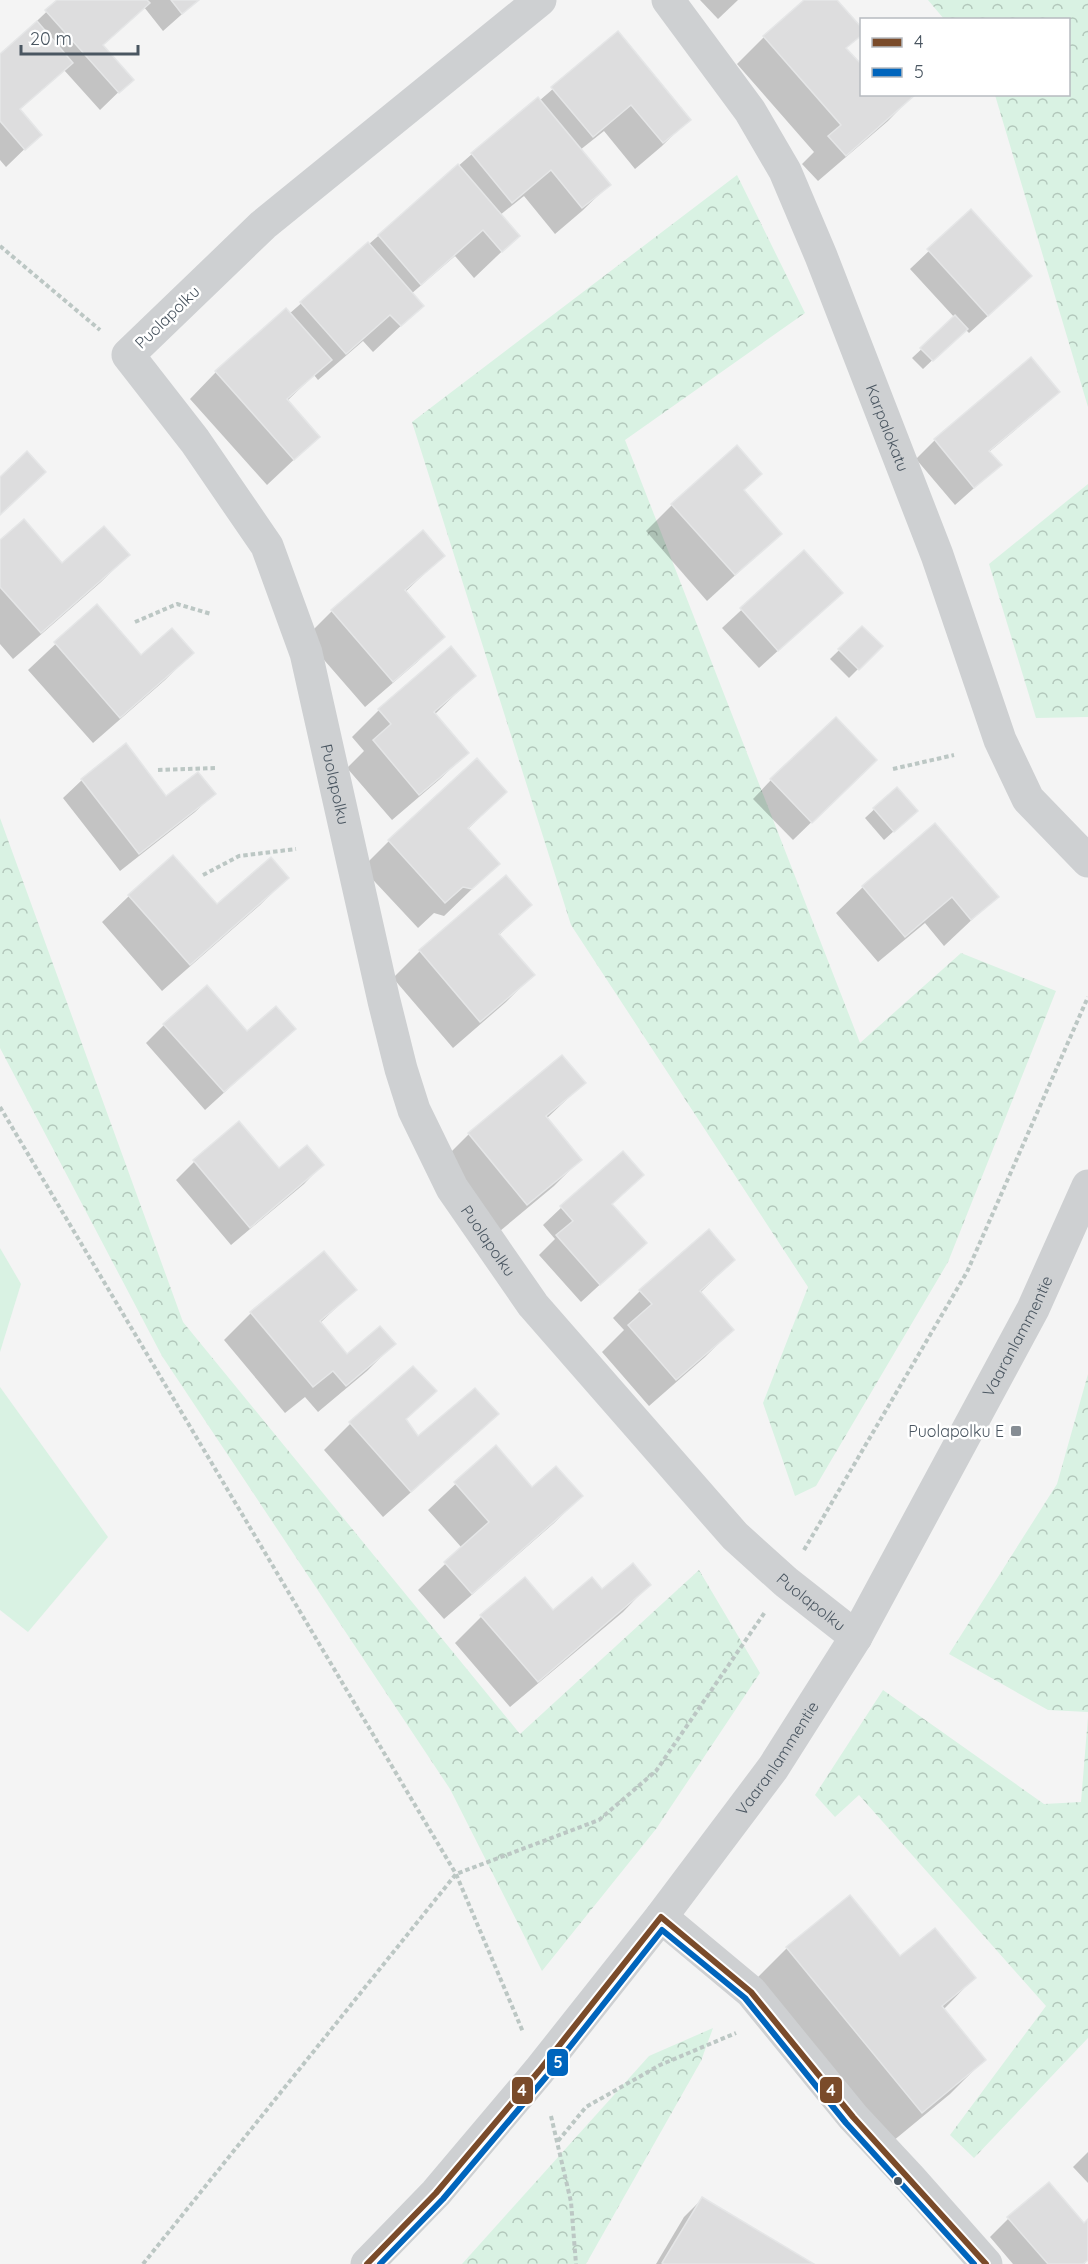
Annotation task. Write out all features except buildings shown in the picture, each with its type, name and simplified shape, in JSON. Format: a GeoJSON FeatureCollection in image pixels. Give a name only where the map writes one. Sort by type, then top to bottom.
{"type":"FeatureCollection","features":[{"type":"Feature","properties":{"kind":"street","name":"Puolapolku"},"geometry":{"type":"LineString","coordinates":[[540,0],[263,225],[128,355],[195,441],[267,546],[306,653],[401,1069],[414,1110],[452,1188],[501,1262],[557,1334],[735,1536],[786,1582],[856,1637]]}},
{"type":"Feature","properties":{"kind":"street","name":"Karpalokatu"},"geometry":{"type":"LineString","coordinates":[[668,0],[750,111],[785,171],[821,256],[937,555],[1000,740],[1028,799],[1088,861]]}},
{"type":"Feature","properties":{"kind":"street","name":"Vaaranlammentie"},"geometry":{"type":"LineString","coordinates":[[367,2264],[436,2193],[539,2071],[661,1917],[773,1768],[856,1637],[1033,1309],[1088,1186]]}},
{"type":"Feature","properties":{"kind":"street"},"geometry":{"type":"LineString","coordinates":[[661,1917],[751,1992],[853,2118],[986,2264]]}},
{"type":"Feature","properties":{"kind":"path"},"geometry":{"type":"LineString","coordinates":[[0,246],[128,355]]}},
{"type":"Feature","properties":{"kind":"path"},"geometry":{"type":"LineString","coordinates":[[135,622],[177,604],[211,614]]}},
{"type":"Feature","properties":{"kind":"path"},"geometry":{"type":"LineString","coordinates":[[893,769],[954,755]]}},
{"type":"Feature","properties":{"kind":"path"},"geometry":{"type":"LineString","coordinates":[[158,770],[215,768]]}},
{"type":"Feature","properties":{"kind":"path"},"geometry":{"type":"LineString","coordinates":[[203,875],[239,855],[296,849]]}},
{"type":"Feature","properties":{"kind":"path"},"geometry":{"type":"LineString","coordinates":[[143,2264],[456,1874],[599,1820],[656,1771],[786,1582],[967,1272],[1087,1000]]}},
{"type":"Feature","properties":{"kind":"path"},"geometry":{"type":"LineString","coordinates":[[0,1107],[456,1874],[493,1956],[539,2071],[570,2202],[576,2264]]}},
{"type":"Feature","properties":{"kind":"path"},"geometry":{"type":"LineString","coordinates":[[557,2141],[586,2107],[660,2065],[772,2018]]}},
{"type":"Feature","properties":{"kind":"green space"},"geometry":{"type":"Polygon","coordinates":[[[928,0],[1088,0],[1088,407],[995,96],[1070,96],[1070,18],[943,18],[928,0]]]}},
{"type":"Feature","properties":{"kind":"green space"},"geometry":{"type":"Polygon","coordinates":[[[737,175],[805,313],[625,440],[860,1043],[961,953],[1056,991],[948,1262],[816,1486],[795,1496],[763,1403],[808,1287],[571,925],[412,422],[737,175]]]}},
{"type":"Feature","properties":{"kind":"green space"},"geometry":{"type":"Polygon","coordinates":[[[1088,484],[1088,717],[1036,718],[989,564],[1088,484]]]}},
{"type":"Feature","properties":{"kind":"green space"},"geometry":{"type":"Polygon","coordinates":[[[0,818],[183,1322],[520,1734],[699,1570],[760,1673],[656,1829],[542,1971],[450,1789],[162,1356],[0,1048],[0,818]]]}},
{"type":"Feature","properties":{"kind":"green space"},"geometry":{"type":"Polygon","coordinates":[[[0,1248],[21,1284],[0,1352],[0,1248]]]}},
{"type":"Feature","properties":{"kind":"green space"},"geometry":{"type":"Polygon","coordinates":[[[1088,1374],[1088,1712],[1048,1710],[949,1654],[1057,1484],[1088,1374]]]}},
{"type":"Feature","properties":{"kind":"green space"},"geometry":{"type":"Polygon","coordinates":[[[0,1387],[108,1537],[28,1632],[0,1610],[0,1387]]]}},
{"type":"Feature","properties":{"kind":"green space"},"geometry":{"type":"Polygon","coordinates":[[[883,1690],[1044,1804],[1081,1802],[1088,1717],[1088,2038],[974,2158],[950,2135],[1046,2006],[859,1795],[835,1817],[815,1795],[883,1690]]]}},
{"type":"Feature","properties":{"kind":"green space"},"geometry":{"type":"Polygon","coordinates":[[[713,2028],[701,2061],[586,2264],[462,2264],[649,2056],[713,2028]]]}},
{"type":"Feature","properties":{"kind":"transit line","name":"4"},"geometry":{"type":"LineString","coordinates":[[367,2264],[436,2193],[539,2071],[661,1917],[751,1992],[853,2117],[986,2264]]}},
{"type":"Feature","properties":{"kind":"transit line","name":"5"},"geometry":{"type":"LineString","coordinates":[[380,2264],[443,2199],[546,2077],[662,1930],[745,1998],[846,2123],[974,2264]]}},
{"type":"Feature","properties":{"kind":"place","name":"Puolapolku E"},"geometry":{"type":"Point","coordinates":[1016,1431]}}]}
